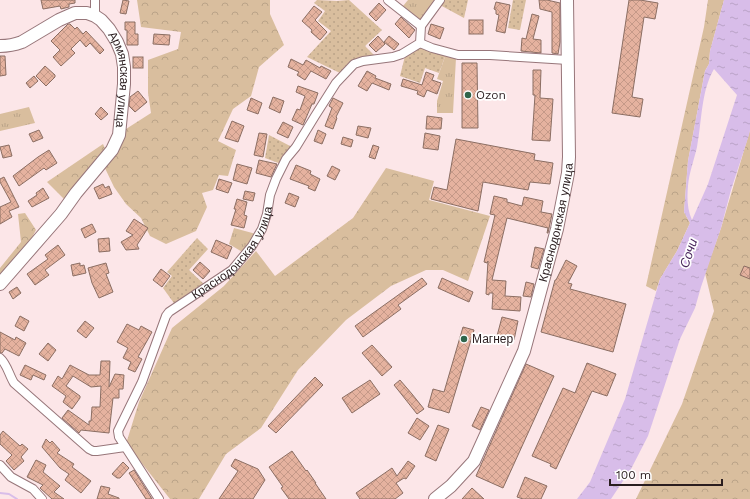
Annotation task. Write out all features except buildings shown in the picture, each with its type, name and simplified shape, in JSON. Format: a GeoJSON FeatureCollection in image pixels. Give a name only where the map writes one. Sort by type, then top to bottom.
{"type":"FeatureCollection","features":[{"type":"Feature","properties":{"kind":"street"},"geometry":{"type":"LineString","coordinates":[[95,0],[95,16]]}},
{"type":"Feature","properties":{"kind":"street"},"geometry":{"type":"LineString","coordinates":[[388,0],[421,26]]}},
{"type":"Feature","properties":{"kind":"street"},"geometry":{"type":"LineString","coordinates":[[440,0],[421,26],[420,43],[458,55],[490,55],[568,60]]}},
{"type":"Feature","properties":{"kind":"street","name":"Краснодонская улица"},"geometry":{"type":"LineString","coordinates":[[435,499],[451,486],[474,461],[524,351],[558,229],[568,173],[570,138],[567,0]]}},
{"type":"Feature","properties":{"kind":"street","name":"Армянская улица"},"geometry":{"type":"LineString","coordinates":[[0,46],[10,46],[22,42],[59,20],[75,13],[87,13],[101,20],[109,29],[122,54],[124,67],[124,84],[119,134],[112,150],[76,193],[61,214],[0,284]]}},
{"type":"Feature","properties":{"kind":"street","name":"Краснодонская улица"},"geometry":{"type":"LineString","coordinates":[[159,499],[125,447],[119,437],[118,432],[142,382],[164,321],[169,312],[232,270],[252,246],[262,229],[267,214],[270,195],[286,159],[296,147],[336,83],[354,64],[363,61],[397,56],[420,43]]}},
{"type":"Feature","properties":{"kind":"street"},"geometry":{"type":"LineString","coordinates":[[0,358],[3,361],[14,384],[89,449],[97,451],[125,447]]}},
{"type":"Feature","properties":{"kind":"street"},"geometry":{"type":"LineString","coordinates":[[0,465],[11,477],[33,489],[42,499]]}},
{"type":"Feature","properties":{"kind":"green space"},"geometry":{"type":"Polygon","coordinates":[[[137,0],[270,0],[270,14],[284,45],[259,67],[251,96],[233,109],[218,141],[236,150],[228,176],[219,175],[213,190],[202,193],[207,207],[196,231],[166,244],[150,236],[141,218],[126,204],[114,187],[103,164],[116,153],[126,129],[151,113],[148,93],[148,60],[178,49],[181,32],[141,27],[137,0]]]}},
{"type":"Feature","properties":{"kind":"green space"},"geometry":{"type":"Polygon","coordinates":[[[317,0],[349,0],[382,30],[365,46],[375,56],[342,74],[307,57],[331,31],[318,21],[325,11],[314,3],[317,0]]]}},
{"type":"Feature","properties":{"kind":"green space"},"geometry":{"type":"Polygon","coordinates":[[[408,0],[437,0],[421,21],[403,6],[408,0]]]}},
{"type":"Feature","properties":{"kind":"green space"},"geometry":{"type":"Polygon","coordinates":[[[444,0],[468,0],[464,18],[440,5],[444,0]]]}},
{"type":"Feature","properties":{"kind":"green space"},"geometry":{"type":"Polygon","coordinates":[[[513,0],[526,0],[520,30],[508,28],[513,0]]]}},
{"type":"Feature","properties":{"kind":"green space"},"geometry":{"type":"Polygon","coordinates":[[[708,0],[724,0],[710,51],[709,64],[705,71],[688,161],[684,212],[690,223],[677,251],[660,279],[656,291],[646,286],[704,27],[708,0]]]}},
{"type":"Feature","properties":{"kind":"green space"},"geometry":{"type":"Polygon","coordinates":[[[420,45],[446,54],[439,73],[425,68],[420,83],[400,76],[405,56],[420,45]]]}},
{"type":"Feature","properties":{"kind":"green space"},"geometry":{"type":"Polygon","coordinates":[[[446,54],[456,58],[453,113],[437,113],[437,101],[443,81],[437,79],[446,54]]]}},
{"type":"Feature","properties":{"kind":"green space"},"geometry":{"type":"Polygon","coordinates":[[[29,107],[35,123],[0,131],[0,114],[29,107]]]}},
{"type":"Feature","properties":{"kind":"green space"},"geometry":{"type":"Polygon","coordinates":[[[750,130],[750,499],[636,499],[682,404],[714,311],[705,273],[721,228],[750,130]]]}},
{"type":"Feature","properties":{"kind":"green space"},"geometry":{"type":"Polygon","coordinates":[[[269,135],[292,147],[281,164],[265,158],[269,135]]]}},
{"type":"Feature","properties":{"kind":"green space"},"geometry":{"type":"Polygon","coordinates":[[[103,144],[106,151],[65,200],[47,182],[103,144]]]}},
{"type":"Feature","properties":{"kind":"green space"},"geometry":{"type":"Polygon","coordinates":[[[386,168],[434,181],[429,200],[490,216],[468,281],[443,270],[426,270],[391,286],[346,320],[298,370],[261,428],[226,454],[199,499],[170,499],[133,452],[125,447],[139,402],[172,328],[224,286],[256,251],[275,276],[353,218],[386,168]]]}},
{"type":"Feature","properties":{"kind":"green space"},"geometry":{"type":"Polygon","coordinates":[[[25,213],[36,230],[28,245],[0,278],[0,268],[21,242],[18,214],[25,213]]]}},
{"type":"Feature","properties":{"kind":"green space"},"geometry":{"type":"Polygon","coordinates":[[[234,228],[256,234],[244,253],[229,244],[234,228]]]}},
{"type":"Feature","properties":{"kind":"green space"},"geometry":{"type":"Polygon","coordinates":[[[197,238],[208,249],[189,270],[206,286],[176,306],[163,288],[172,276],[167,272],[197,238]]]}},
{"type":"Feature","properties":{"kind":"water","name":"Сочи"},"geometry":{"type":"Polygon","coordinates":[[[724,0],[750,0],[750,130],[721,228],[695,308],[680,339],[648,436],[631,469],[611,499],[577,499],[590,482],[625,399],[660,279],[677,251],[690,223],[684,212],[688,161],[705,71],[709,64],[710,51],[724,0]],[[714,69],[704,96],[697,147],[690,171],[688,203],[692,220],[708,184],[737,95],[714,69]]]}},
{"type":"Feature","properties":{"kind":"waterway"},"geometry":{"type":"LineString","coordinates":[[0,493],[9,494],[17,499]]}},
{"type":"Feature","properties":{"kind":"place","name":"Ozon"},"geometry":{"type":"Point","coordinates":[468,95]}},
{"type":"Feature","properties":{"kind":"place","name":"Магнер"},"geometry":{"type":"Point","coordinates":[464,339]}}]}
